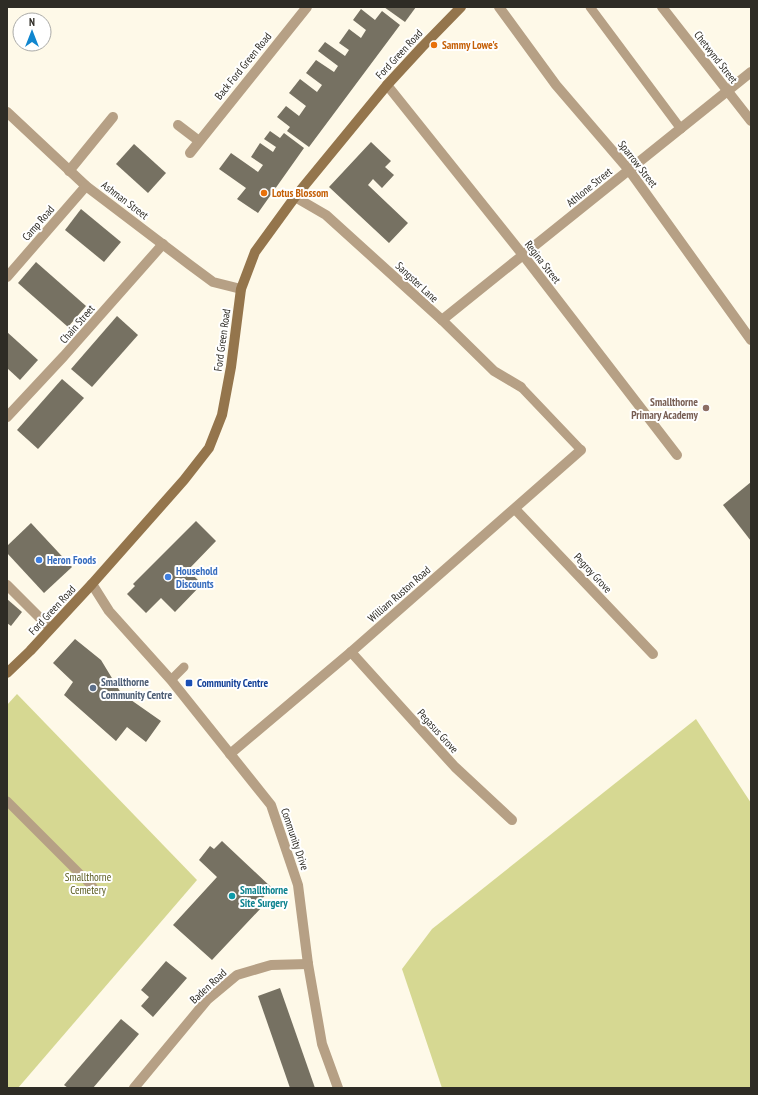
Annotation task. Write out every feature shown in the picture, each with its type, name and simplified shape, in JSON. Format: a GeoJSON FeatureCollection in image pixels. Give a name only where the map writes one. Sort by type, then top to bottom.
{"type":"FeatureCollection","features":[{"type":"Feature","properties":{"kind":"main road","name":"Ford Green Road"},"geometry":{"type":"LineString","coordinates":[[7,673],[30,651],[92,584],[184,480],[210,448],[222,415],[231,367],[241,288],[256,252],[295,197],[387,85],[422,46],[461,7]]}},
{"type":"Feature","properties":{"kind":"street","name":"Back Ford Green Road"},"geometry":{"type":"LineString","coordinates":[[190,152],[307,7]]}},
{"type":"Feature","properties":{"kind":"street","name":"Sparrow Street"},"geometry":{"type":"LineString","coordinates":[[499,7],[556,85],[629,170],[751,340]]}},
{"type":"Feature","properties":{"kind":"street","name":"Chetwynd Street"},"geometry":{"type":"LineString","coordinates":[[662,7],[751,121]]}},
{"type":"Feature","properties":{"kind":"street","name":"Athlone Street"},"geometry":{"type":"LineString","coordinates":[[442,320],[728,92],[751,72]]}},
{"type":"Feature","properties":{"kind":"street","name":"Regina Street"},"geometry":{"type":"LineString","coordinates":[[387,85],[523,255],[677,455]]}},
{"type":"Feature","properties":{"kind":"street","name":"Ashman Street"},"geometry":{"type":"LineString","coordinates":[[7,112],[86,186],[213,282],[241,288]]}},
{"type":"Feature","properties":{"kind":"street"},"geometry":{"type":"LineString","coordinates":[[69,171],[113,116]]}},
{"type":"Feature","properties":{"kind":"street"},"geometry":{"type":"LineString","coordinates":[[178,125],[199,141]]}},
{"type":"Feature","properties":{"kind":"street","name":"Camp Road"},"geometry":{"type":"LineString","coordinates":[[7,276],[86,186]]}},
{"type":"Feature","properties":{"kind":"street","name":"Sangster Lane"},"geometry":{"type":"LineString","coordinates":[[295,197],[326,215],[442,320],[494,371],[521,387]]}},
{"type":"Feature","properties":{"kind":"street","name":"Chain Street"},"geometry":{"type":"LineString","coordinates":[[7,417],[64,356],[163,244]]}},
{"type":"Feature","properties":{"kind":"street","name":"William Ruston Road"},"geometry":{"type":"LineString","coordinates":[[230,754],[351,652],[581,450]]}},
{"type":"Feature","properties":{"kind":"street","name":"Pegroy Grove"},"geometry":{"type":"LineString","coordinates":[[515,509],[653,654]]}},
{"type":"Feature","properties":{"kind":"street","name":"Community Drive"},"geometry":{"type":"LineString","coordinates":[[92,584],[109,611],[171,680],[270,806],[298,885],[308,964],[322,1044],[338,1088]]}},
{"type":"Feature","properties":{"kind":"street"},"geometry":{"type":"LineString","coordinates":[[7,585],[50,628]]}},
{"type":"Feature","properties":{"kind":"street","name":"Pegasus Grove"},"geometry":{"type":"LineString","coordinates":[[351,652],[455,767],[512,820]]}},
{"type":"Feature","properties":{"kind":"street","name":"Baden Road"},"geometry":{"type":"LineString","coordinates":[[134,1088],[207,1000],[237,975],[270,965],[308,964]]}},
{"type":"Feature","properties":{"kind":"lane"},"geometry":{"type":"LineString","coordinates":[[590,7],[681,129]]}},
{"type":"Feature","properties":{"kind":"lane"},"geometry":{"type":"LineString","coordinates":[[521,387],[581,450]]}},
{"type":"Feature","properties":{"kind":"lane"},"geometry":{"type":"LineString","coordinates":[[171,680],[184,667]]}},
{"type":"Feature","properties":{"kind":"lane"},"geometry":{"type":"LineString","coordinates":[[7,801],[93,887]]}},
{"type":"Feature","properties":{"kind":"green space","name":"Smallthorne Cemetery"},"geometry":{"type":"Polygon","coordinates":[[[17,694],[197,880],[18,1088],[7,1088],[7,705],[17,694]]]}},
{"type":"Feature","properties":{"kind":"green space"},"geometry":{"type":"Polygon","coordinates":[[[696,719],[751,803],[751,1088],[442,1088],[402,969],[432,929],[696,719]]]}},
{"type":"Feature","properties":{"kind":"building"},"geometry":{"type":"Polygon","coordinates":[[[384,7],[416,7],[405,22],[384,7]]]}},
{"type":"Feature","properties":{"kind":"building"},"geometry":{"type":"Polygon","coordinates":[[[361,9],[375,20],[382,11],[400,25],[309,147],[287,131],[290,127],[277,117],[286,106],[299,116],[306,106],[289,93],[300,79],[317,92],[322,85],[306,73],[316,60],[334,72],[338,66],[318,51],[325,42],[345,56],[349,50],[339,43],[349,29],[361,38],[366,30],[353,20],[361,9]]]}},
{"type":"Feature","properties":{"kind":"building"},"geometry":{"type":"Polygon","coordinates":[[[270,131],[280,138],[284,133],[304,148],[258,213],[237,199],[246,188],[219,169],[231,153],[258,172],[263,165],[251,157],[260,143],[273,152],[276,147],[264,139],[270,131]]]}},
{"type":"Feature","properties":{"kind":"building"},"geometry":{"type":"Polygon","coordinates":[[[371,142],[391,161],[385,167],[394,175],[382,188],[373,179],[368,185],[408,223],[389,243],[329,187],[371,142]]]}},
{"type":"Feature","properties":{"kind":"building"},"geometry":{"type":"Polygon","coordinates":[[[134,144],[166,173],[148,193],[116,164],[134,144]]]}},
{"type":"Feature","properties":{"kind":"building"},"geometry":{"type":"Polygon","coordinates":[[[81,209],[121,242],[104,262],[65,230],[81,209]]]}},
{"type":"Feature","properties":{"kind":"building"},"geometry":{"type":"Polygon","coordinates":[[[36,262],[86,306],[68,327],[18,283],[36,262]]]}},
{"type":"Feature","properties":{"kind":"building"},"geometry":{"type":"Polygon","coordinates":[[[117,316],[138,335],[92,387],[71,369],[117,316]]]}},
{"type":"Feature","properties":{"kind":"building"},"geometry":{"type":"Polygon","coordinates":[[[7,332],[38,360],[20,380],[7,368],[7,332]]]}},
{"type":"Feature","properties":{"kind":"building"},"geometry":{"type":"Polygon","coordinates":[[[62,379],[84,398],[38,449],[17,430],[62,379]]]}},
{"type":"Feature","properties":{"kind":"building"},"geometry":{"type":"Polygon","coordinates":[[[751,482],[751,541],[723,505],[751,482]]]}},
{"type":"Feature","properties":{"kind":"building","name":"Household Discounts"},"geometry":{"type":"Polygon","coordinates":[[[196,521],[216,541],[188,570],[202,584],[175,612],[161,598],[146,613],[127,594],[135,586],[133,584],[196,521]]]}},
{"type":"Feature","properties":{"kind":"building","name":"Heron Foods"},"geometry":{"type":"Polygon","coordinates":[[[31,523],[72,567],[44,593],[7,553],[7,546],[31,523]]]}},
{"type":"Feature","properties":{"kind":"building"},"geometry":{"type":"Polygon","coordinates":[[[7,599],[22,612],[11,626],[7,623],[7,599]]]}},
{"type":"Feature","properties":{"kind":"building","name":"Smallthorne Community Centre"},"geometry":{"type":"Polygon","coordinates":[[[75,639],[101,660],[121,693],[161,721],[146,742],[127,727],[116,741],[64,695],[73,682],[53,663],[75,639]]]}},
{"type":"Feature","properties":{"kind":"building","name":"Smallthorne Site Surgery"},"geometry":{"type":"Polygon","coordinates":[[[222,841],[272,888],[258,903],[262,907],[212,960],[173,925],[217,877],[199,860],[210,846],[214,849],[222,841]]]}},
{"type":"Feature","properties":{"kind":"building"},"geometry":{"type":"Polygon","coordinates":[[[166,961],[187,978],[153,1017],[141,1006],[149,997],[141,990],[166,961]]]}},
{"type":"Feature","properties":{"kind":"building"},"geometry":{"type":"Polygon","coordinates":[[[280,988],[315,1088],[290,1088],[258,996],[280,988]]]}},
{"type":"Feature","properties":{"kind":"building"},"geometry":{"type":"Polygon","coordinates":[[[121,1019],[139,1034],[93,1088],[68,1088],[64,1085],[121,1019]]]}},
{"type":"Feature","properties":{"kind":"place","name":"Sammy Lowe's"},"geometry":{"type":"Point","coordinates":[434,45]}},
{"type":"Feature","properties":{"kind":"place","name":"Lotus Blossom"},"geometry":{"type":"Point","coordinates":[264,193]}},
{"type":"Feature","properties":{"kind":"place","name":"Smallthorne Primary Academy"},"geometry":{"type":"Point","coordinates":[706,408]}},
{"type":"Feature","properties":{"kind":"place","name":"Heron Foods"},"geometry":{"type":"Point","coordinates":[39,560]}},
{"type":"Feature","properties":{"kind":"place","name":"Household Discounts"},"geometry":{"type":"Point","coordinates":[168,577]}},
{"type":"Feature","properties":{"kind":"place","name":"Community Centre"},"geometry":{"type":"Point","coordinates":[189,683]}},
{"type":"Feature","properties":{"kind":"place","name":"Smallthorne Community Centre"},"geometry":{"type":"Point","coordinates":[93,688]}},
{"type":"Feature","properties":{"kind":"place","name":"Smallthorne Site Surgery"},"geometry":{"type":"Point","coordinates":[232,896]}}]}
